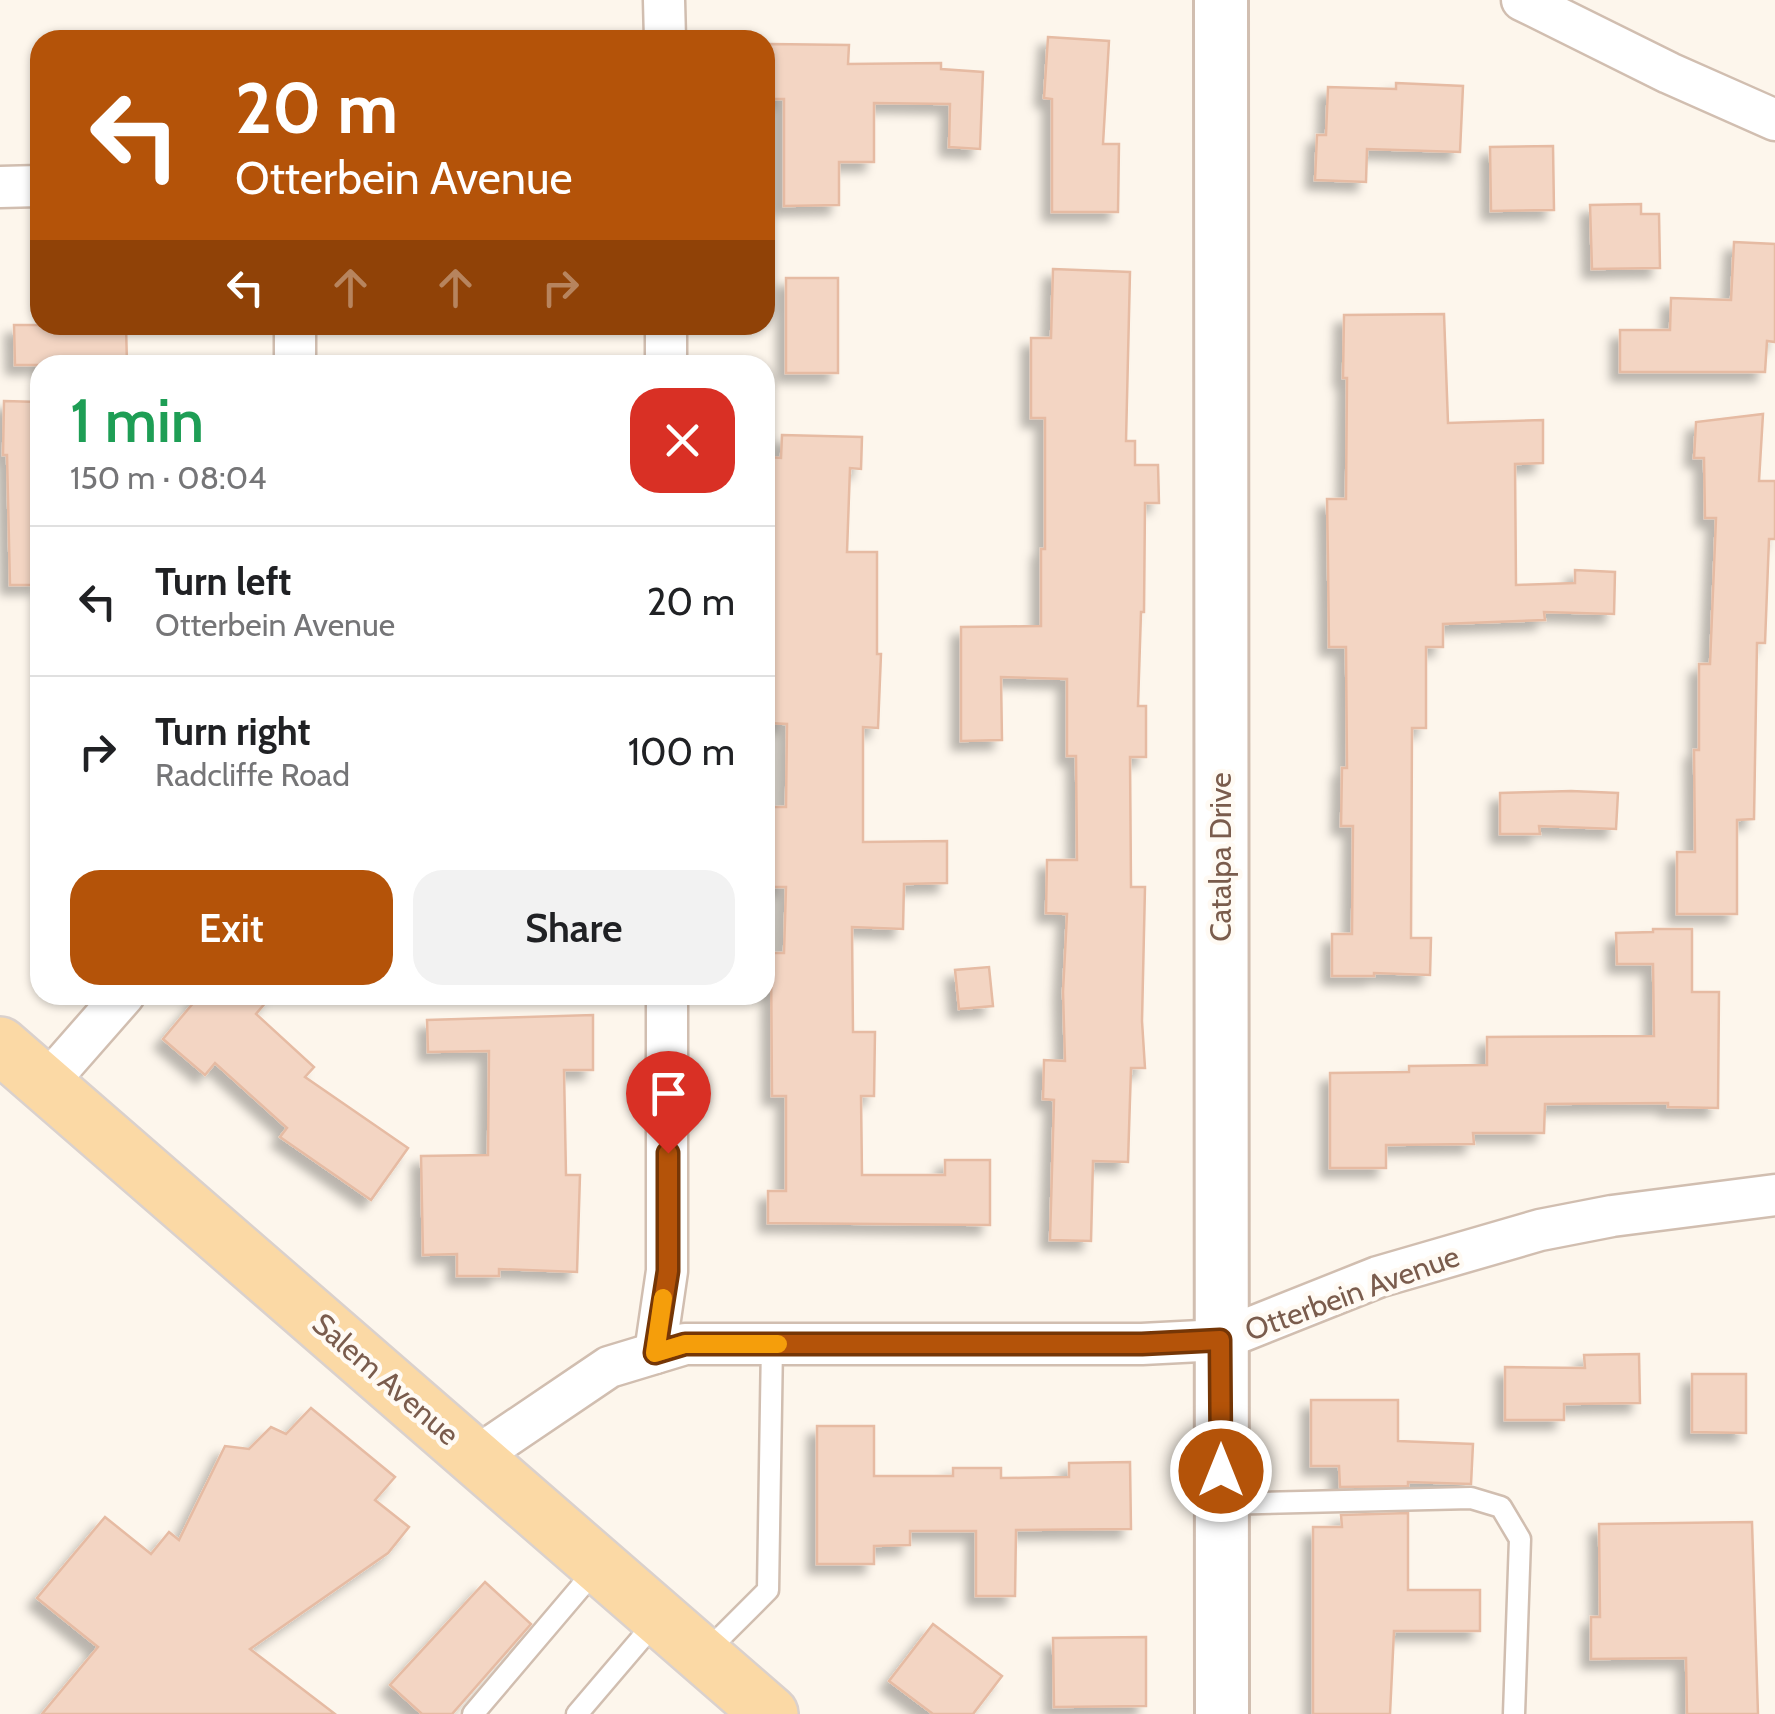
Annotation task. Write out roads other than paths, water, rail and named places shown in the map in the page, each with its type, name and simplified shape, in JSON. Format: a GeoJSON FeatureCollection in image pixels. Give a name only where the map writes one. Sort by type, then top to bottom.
{"type":"FeatureCollection","features":[{"type":"Feature","properties":{"kind":"main road","name":"Salem Avenue"},"geometry":{"type":"LineString","coordinates":[[0,1046],[770,1714]]}},
{"type":"Feature","properties":{"kind":"street"},"geometry":{"type":"LineString","coordinates":[[664,0],[665,30]]}},
{"type":"Feature","properties":{"kind":"street","name":"Catalpa Drive"},"geometry":{"type":"LineString","coordinates":[[1221,0],[1222,1714]]}},
{"type":"Feature","properties":{"kind":"street"},"geometry":{"type":"LineString","coordinates":[[1522,0],[1669,74],[1775,120]]}},
{"type":"Feature","properties":{"kind":"street"},"geometry":{"type":"LineString","coordinates":[[0,186],[30,186]]}},
{"type":"Feature","properties":{"kind":"street"},"geometry":{"type":"LineString","coordinates":[[45,1085],[115,1005]]}},
{"type":"Feature","properties":{"kind":"street"},"geometry":{"type":"LineString","coordinates":[[655,1353],[668,1271],[668,1005]]}},
{"type":"Feature","properties":{"kind":"street","name":"Otterbein Avenue"},"geometry":{"type":"LineString","coordinates":[[476,1457],[609,1367],[685,1344],[1142,1344],[1220,1340],[1378,1277],[1540,1230],[1775,1194]]}},
{"type":"Feature","properties":{"kind":"lane"},"geometry":{"type":"LineString","coordinates":[[702,1655],[768,1590],[772,1344]]}},
{"type":"Feature","properties":{"kind":"lane"},"geometry":{"type":"LineString","coordinates":[[1221,1504],[1472,1498],[1501,1507],[1520,1540],[1514,1714]]}},
{"type":"Feature","properties":{"kind":"lane"},"geometry":{"type":"LineString","coordinates":[[473,1714],[599,1566]]}},
{"type":"Feature","properties":{"kind":"lane"},"geometry":{"type":"LineString","coordinates":[[577,1714],[660,1618]]}}]}
